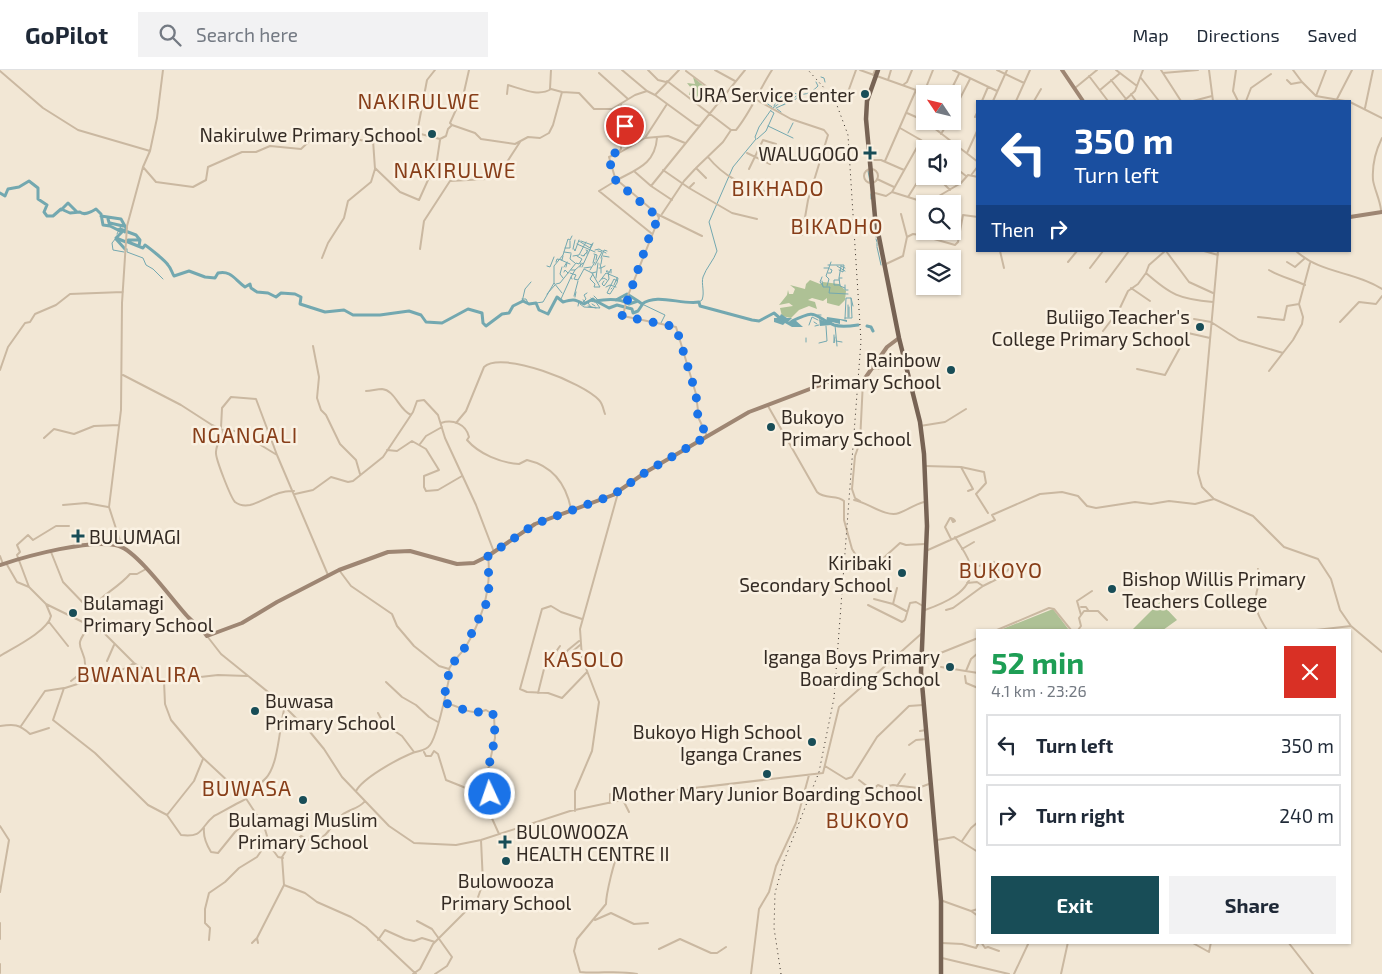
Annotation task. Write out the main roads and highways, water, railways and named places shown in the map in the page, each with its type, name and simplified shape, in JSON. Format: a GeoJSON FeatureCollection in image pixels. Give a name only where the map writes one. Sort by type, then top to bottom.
{"type":"FeatureCollection","features":[{"type":"Feature","properties":{"kind":"main road"},"geometry":{"type":"LineString","coordinates":[[1062,70],[1081,100]]}},
{"type":"Feature","properties":{"kind":"main road"},"geometry":{"type":"LineString","coordinates":[[876,73],[866,110],[877,237],[920,426],[925,466],[926,502],[924,520],[926,552],[920,661],[923,730],[927,738],[932,784],[941,900],[941,974]]}},
{"type":"Feature","properties":{"kind":"main road"},"geometry":{"type":"LineString","coordinates":[[1351,217],[1382,212]]}},
{"type":"Feature","properties":{"kind":"main road"},"geometry":{"type":"LineString","coordinates":[[3,564],[51,552],[88,546],[122,547],[146,569],[207,636],[242,623],[277,602],[328,576],[372,557],[402,551],[426,554],[457,564],[468,564],[488,556],[535,524],[588,506],[619,490],[707,436],[766,404],[831,381],[863,381],[887,347],[899,338]]}},
{"type":"Feature","properties":{"kind":"water"},"geometry":{"type":"Polygon","coordinates":[[[781,314],[787,318],[792,318],[788,322],[794,319],[803,327],[792,327],[785,323],[783,325],[774,322],[774,318],[779,318],[781,314]]]}},
{"type":"Feature","properties":{"kind":"water"},"geometry":{"type":"Polygon","coordinates":[[[827,317],[847,320],[847,322],[840,320],[840,324],[832,322],[831,325],[820,326],[819,319],[826,322],[827,317]]]}},
{"type":"Feature","properties":{"kind":"waterway"},"geometry":{"type":"LineString","coordinates":[[821,77],[824,78],[825,82]]}},
{"type":"Feature","properties":{"kind":"waterway"},"geometry":{"type":"LineString","coordinates":[[773,108],[793,93],[807,94],[812,91],[818,86],[816,82]]}},
{"type":"Feature","properties":{"kind":"waterway"},"geometry":{"type":"LineString","coordinates":[[782,100],[780,98],[784,93]]}},
{"type":"Feature","properties":{"kind":"waterway"},"geometry":{"type":"LineString","coordinates":[[783,105],[798,95]]}},
{"type":"Feature","properties":{"kind":"waterway"},"geometry":{"type":"LineString","coordinates":[[776,108],[796,99],[799,95]]}},
{"type":"Feature","properties":{"kind":"waterway"},"geometry":{"type":"LineString","coordinates":[[765,102],[772,107]]}},
{"type":"Feature","properties":{"kind":"waterway"},"geometry":{"type":"LineString","coordinates":[[774,102],[776,102],[774,106]]}},
{"type":"Feature","properties":{"kind":"waterway"},"geometry":{"type":"LineString","coordinates":[[777,109],[781,112]]}},
{"type":"Feature","properties":{"kind":"waterway"},"geometry":{"type":"LineString","coordinates":[[699,302],[703,297],[703,277],[717,251],[709,222],[733,167],[756,139],[759,127],[771,110]]}},
{"type":"Feature","properties":{"kind":"waterway"},"geometry":{"type":"LineString","coordinates":[[757,139],[766,131],[774,113],[771,111]]}},
{"type":"Feature","properties":{"kind":"waterway"},"geometry":{"type":"LineString","coordinates":[[788,133],[793,123]]}},
{"type":"Feature","properties":{"kind":"waterway"},"geometry":{"type":"LineString","coordinates":[[768,126],[793,138]]}},
{"type":"Feature","properties":{"kind":"waterway"},"geometry":{"type":"LineString","coordinates":[[868,171],[870,182]]}},
{"type":"Feature","properties":{"kind":"waterway"},"geometry":{"type":"LineString","coordinates":[[0,193],[5,196],[8,189],[19,187],[29,181],[38,188],[38,199],[47,205],[44,212],[47,216],[53,216],[61,209],[70,213],[80,212],[83,214],[96,209],[101,214],[103,225],[110,226]]}},
{"type":"Feature","properties":{"kind":"waterway"},"geometry":{"type":"LineString","coordinates":[[871,194],[871,199]]}},
{"type":"Feature","properties":{"kind":"waterway"},"geometry":{"type":"LineString","coordinates":[[61,210],[68,203],[77,212]]}},
{"type":"Feature","properties":{"kind":"waterway"},"geometry":{"type":"LineString","coordinates":[[101,216],[121,219],[126,228],[125,232]]}},
{"type":"Feature","properties":{"kind":"waterway"},"geometry":{"type":"LineString","coordinates":[[108,219],[110,226],[122,232],[116,238],[126,242]]}},
{"type":"Feature","properties":{"kind":"waterway"},"geometry":{"type":"LineString","coordinates":[[110,223],[123,226]]}},
{"type":"Feature","properties":{"kind":"waterway"},"geometry":{"type":"LineString","coordinates":[[120,229],[121,225]]}},
{"type":"Feature","properties":{"kind":"waterway"},"geometry":{"type":"LineString","coordinates":[[875,228],[876,237]]}},
{"type":"Feature","properties":{"kind":"waterway"},"geometry":{"type":"LineString","coordinates":[[118,230],[136,235],[140,240],[139,246]]}},
{"type":"Feature","properties":{"kind":"waterway"},"geometry":{"type":"LineString","coordinates":[[117,234],[119,230]]}},
{"type":"Feature","properties":{"kind":"waterway"},"geometry":{"type":"LineString","coordinates":[[554,283],[554,266],[563,255],[568,239],[570,240],[572,236]]}},
{"type":"Feature","properties":{"kind":"waterway"},"geometry":{"type":"LineString","coordinates":[[116,238],[112,243],[113,250],[124,252]]}},
{"type":"Feature","properties":{"kind":"waterway"},"geometry":{"type":"LineString","coordinates":[[116,239],[125,249]]}},
{"type":"Feature","properties":{"kind":"waterway"},"geometry":{"type":"LineString","coordinates":[[128,240],[139,240]]}},
{"type":"Feature","properties":{"kind":"waterway"},"geometry":{"type":"LineString","coordinates":[[573,249],[575,240]]}},
{"type":"Feature","properties":{"kind":"waterway"},"geometry":{"type":"LineString","coordinates":[[574,249],[575,251],[579,240]]}},
{"type":"Feature","properties":{"kind":"waterway"},"geometry":{"type":"LineString","coordinates":[[565,248],[570,248],[570,241]]}},
{"type":"Feature","properties":{"kind":"waterway"},"geometry":{"type":"LineString","coordinates":[[579,241],[590,248],[592,244]]}},
{"type":"Feature","properties":{"kind":"waterway"},"geometry":{"type":"LineString","coordinates":[[581,241],[592,245]]}},
{"type":"Feature","properties":{"kind":"waterway"},"geometry":{"type":"LineString","coordinates":[[128,242],[143,248],[145,245],[147,246],[167,263],[174,276],[189,271],[205,277],[215,278],[218,273],[222,272],[233,276],[245,287],[250,284],[251,288],[257,292],[268,293],[276,297],[281,293],[295,294],[301,297],[300,304],[325,312],[344,310],[353,315],[380,315],[409,311],[421,315],[426,322],[442,323],[468,309],[482,313],[483,323],[486,326],[502,314],[509,313],[513,306],[523,301],[529,304],[536,303],[539,310],[548,314],[557,297],[563,302],[574,300],[584,304],[593,299],[595,301],[617,300],[629,304],[638,301],[642,304],[655,299],[699,302],[700,306],[752,320],[759,321],[774,313],[782,320]]}},
{"type":"Feature","properties":{"kind":"waterway"},"geometry":{"type":"LineString","coordinates":[[573,256],[579,255],[586,242]]}},
{"type":"Feature","properties":{"kind":"waterway"},"geometry":{"type":"LineString","coordinates":[[582,267],[593,243]]}},
{"type":"Feature","properties":{"kind":"waterway"},"geometry":{"type":"LineString","coordinates":[[577,244],[595,252]]}},
{"type":"Feature","properties":{"kind":"waterway"},"geometry":{"type":"LineString","coordinates":[[877,247],[881,265]]}},
{"type":"Feature","properties":{"kind":"waterway"},"geometry":{"type":"LineString","coordinates":[[127,249],[127,252],[143,258],[146,265],[163,279]]}},
{"type":"Feature","properties":{"kind":"waterway"},"geometry":{"type":"LineString","coordinates":[[595,250],[599,249],[606,253]]}},
{"type":"Feature","properties":{"kind":"waterway"},"geometry":{"type":"LineString","coordinates":[[601,258],[604,250],[607,251]]}},
{"type":"Feature","properties":{"kind":"waterway"},"geometry":{"type":"LineString","coordinates":[[595,265],[602,252],[598,251]]}},
{"type":"Feature","properties":{"kind":"waterway"},"geometry":{"type":"LineString","coordinates":[[564,252],[571,253]]}},
{"type":"Feature","properties":{"kind":"waterway"},"geometry":{"type":"LineString","coordinates":[[581,255],[583,256],[587,252]]}},
{"type":"Feature","properties":{"kind":"waterway"},"geometry":{"type":"LineString","coordinates":[[571,254],[570,259],[575,263]]}},
{"type":"Feature","properties":{"kind":"waterway"},"geometry":{"type":"LineString","coordinates":[[594,254],[597,255],[596,260]]}},
{"type":"Feature","properties":{"kind":"waterway"},"geometry":{"type":"LineString","coordinates":[[593,263],[595,255]]}},
{"type":"Feature","properties":{"kind":"waterway"},"geometry":{"type":"LineString","coordinates":[[556,262],[557,259],[562,260],[563,256]]}},
{"type":"Feature","properties":{"kind":"waterway"},"geometry":{"type":"LineString","coordinates":[[556,284],[560,283],[576,263],[579,264],[582,259],[577,256]]}},
{"type":"Feature","properties":{"kind":"waterway"},"geometry":{"type":"LineString","coordinates":[[603,256],[609,257]]}},
{"type":"Feature","properties":{"kind":"waterway"},"geometry":{"type":"LineString","coordinates":[[547,266],[550,267],[554,257]]}},
{"type":"Feature","properties":{"kind":"waterway"},"geometry":{"type":"LineString","coordinates":[[601,264],[602,258]]}},
{"type":"Feature","properties":{"kind":"waterway"},"geometry":{"type":"LineString","coordinates":[[561,260],[570,264]]}},
{"type":"Feature","properties":{"kind":"waterway"},"geometry":{"type":"LineString","coordinates":[[564,267],[567,262]]}},
{"type":"Feature","properties":{"kind":"waterway"},"geometry":{"type":"LineString","coordinates":[[590,270],[595,262]]}},
{"type":"Feature","properties":{"kind":"waterway"},"geometry":{"type":"LineString","coordinates":[[827,286],[829,279],[826,276],[831,262]]}},
{"type":"Feature","properties":{"kind":"waterway"},"geometry":{"type":"LineString","coordinates":[[566,267],[567,263]]}},
{"type":"Feature","properties":{"kind":"waterway"},"geometry":{"type":"LineString","coordinates":[[580,267],[581,263]]}},
{"type":"Feature","properties":{"kind":"waterway"},"geometry":{"type":"LineString","coordinates":[[575,270],[583,263]]}},
{"type":"Feature","properties":{"kind":"waterway"},"geometry":{"type":"LineString","coordinates":[[596,278],[598,263]]}},
{"type":"Feature","properties":{"kind":"waterway"},"geometry":{"type":"LineString","coordinates":[[600,264],[601,268],[605,266]]}},
{"type":"Feature","properties":{"kind":"waterway"},"geometry":{"type":"LineString","coordinates":[[828,265],[844,265],[843,272],[839,270]]}},
{"type":"Feature","properties":{"kind":"waterway"},"geometry":{"type":"LineString","coordinates":[[837,266],[845,271]]}},
{"type":"Feature","properties":{"kind":"waterway"},"geometry":{"type":"LineString","coordinates":[[841,266],[845,268]]}},
{"type":"Feature","properties":{"kind":"waterway"},"geometry":{"type":"LineString","coordinates":[[839,278],[841,266]]}},
{"type":"Feature","properties":{"kind":"waterway"},"geometry":{"type":"LineString","coordinates":[[562,267],[560,274],[563,278]]}},
{"type":"Feature","properties":{"kind":"waterway"},"geometry":{"type":"LineString","coordinates":[[584,268],[591,267]]}},
{"type":"Feature","properties":{"kind":"waterway"},"geometry":{"type":"LineString","coordinates":[[599,268],[601,268],[601,273]]}},
{"type":"Feature","properties":{"kind":"waterway"},"geometry":{"type":"LineString","coordinates":[[824,268],[829,268]]}},
{"type":"Feature","properties":{"kind":"waterway"},"geometry":{"type":"LineString","coordinates":[[570,273],[576,275],[574,279],[578,280],[584,269],[592,273],[596,272]]}},
{"type":"Feature","properties":{"kind":"waterway"},"geometry":{"type":"LineString","coordinates":[[609,273],[611,269],[611,273]]}},
{"type":"Feature","properties":{"kind":"waterway"},"geometry":{"type":"LineString","coordinates":[[828,273],[831,273],[832,270],[830,269]]}},
{"type":"Feature","properties":{"kind":"waterway"},"geometry":{"type":"LineString","coordinates":[[564,272],[565,270],[568,273]]}},
{"type":"Feature","properties":{"kind":"waterway"},"geometry":{"type":"LineString","coordinates":[[571,270],[575,270],[571,277],[572,279]]}},
{"type":"Feature","properties":{"kind":"waterway"},"geometry":{"type":"LineString","coordinates":[[604,281],[602,284],[604,286],[609,279],[607,272]]}},
{"type":"Feature","properties":{"kind":"waterway"},"geometry":{"type":"LineString","coordinates":[[592,273],[600,287],[594,287],[595,284],[590,279],[593,274]]}},
{"type":"Feature","properties":{"kind":"waterway"},"geometry":{"type":"LineString","coordinates":[[599,282],[606,273],[618,278],[617,283],[610,294],[607,293],[614,279],[617,281]]}},
{"type":"Feature","properties":{"kind":"waterway"},"geometry":{"type":"LineString","coordinates":[[561,299],[571,277]]}},
{"type":"Feature","properties":{"kind":"waterway"},"geometry":{"type":"LineString","coordinates":[[822,277],[820,282],[823,286]]}},
{"type":"Feature","properties":{"kind":"waterway"},"geometry":{"type":"LineString","coordinates":[[614,285],[617,278]]}},
{"type":"Feature","properties":{"kind":"waterway"},"geometry":{"type":"LineString","coordinates":[[842,278],[839,278],[840,286],[845,288]]}},
{"type":"Feature","properties":{"kind":"waterway"},"geometry":{"type":"LineString","coordinates":[[602,279],[607,280]]}},
{"type":"Feature","properties":{"kind":"waterway"},"geometry":{"type":"LineString","coordinates":[[839,280],[834,280],[834,285],[840,285]]}},
{"type":"Feature","properties":{"kind":"waterway"},"geometry":{"type":"LineString","coordinates":[[574,296],[578,281]]}},
{"type":"Feature","properties":{"kind":"waterway"},"geometry":{"type":"LineString","coordinates":[[822,281],[823,287],[830,287],[829,293],[848,294]]}},
{"type":"Feature","properties":{"kind":"waterway"},"geometry":{"type":"LineString","coordinates":[[522,302],[525,289],[531,282]]}},
{"type":"Feature","properties":{"kind":"waterway"},"geometry":{"type":"LineString","coordinates":[[536,303],[543,302],[554,283],[562,293]]}},
{"type":"Feature","properties":{"kind":"waterway"},"geometry":{"type":"LineString","coordinates":[[547,294],[555,285]]}},
{"type":"Feature","properties":{"kind":"waterway"},"geometry":{"type":"LineString","coordinates":[[606,287],[610,285],[616,287]]}},
{"type":"Feature","properties":{"kind":"waterway"},"geometry":{"type":"LineString","coordinates":[[845,285],[845,290],[848,290]]}},
{"type":"Feature","properties":{"kind":"waterway"},"geometry":{"type":"LineString","coordinates":[[575,297],[576,292]]}},
{"type":"Feature","properties":{"kind":"waterway"},"geometry":{"type":"LineString","coordinates":[[582,303],[586,299],[584,295],[587,293]]}},
{"type":"Feature","properties":{"kind":"waterway"},"geometry":{"type":"LineString","coordinates":[[616,300],[627,294],[638,301]]}},
{"type":"Feature","properties":{"kind":"waterway"},"geometry":{"type":"LineString","coordinates":[[594,296],[598,300]]}},
{"type":"Feature","properties":{"kind":"waterway"},"geometry":{"type":"LineString","coordinates":[[845,318],[852,318],[851,298],[846,298],[845,319]]}},
{"type":"Feature","properties":{"kind":"waterway"},"geometry":{"type":"LineString","coordinates":[[851,298],[853,306]]}},
{"type":"Feature","properties":{"kind":"waterway"},"geometry":{"type":"LineString","coordinates":[[522,299],[526,299],[528,303]]}},
{"type":"Feature","properties":{"kind":"waterway"},"geometry":{"type":"LineString","coordinates":[[583,300],[585,301],[584,304]]}},
{"type":"Feature","properties":{"kind":"waterway"},"geometry":{"type":"LineString","coordinates":[[578,306],[579,301]]}},
{"type":"Feature","properties":{"kind":"waterway"},"geometry":{"type":"LineString","coordinates":[[590,301],[595,302]]}},
{"type":"Feature","properties":{"kind":"waterway"},"geometry":{"type":"LineString","coordinates":[[580,304],[584,307],[600,308],[595,301]]}},
{"type":"Feature","properties":{"kind":"waterway"},"geometry":{"type":"LineString","coordinates":[[596,301],[609,308],[617,305],[632,309],[633,313],[638,311],[642,305]]}},
{"type":"Feature","properties":{"kind":"waterway"},"geometry":{"type":"LineString","coordinates":[[588,303],[591,307]]}},
{"type":"Feature","properties":{"kind":"waterway"},"geometry":{"type":"LineString","coordinates":[[642,304],[665,315],[661,323]]}},
{"type":"Feature","properties":{"kind":"waterway"},"geometry":{"type":"LineString","coordinates":[[848,305],[848,317]]}},
{"type":"Feature","properties":{"kind":"waterway"},"geometry":{"type":"LineString","coordinates":[[588,306],[596,308]]}},
{"type":"Feature","properties":{"kind":"waterway"},"geometry":{"type":"LineString","coordinates":[[849,307],[849,317]]}},
{"type":"Feature","properties":{"kind":"waterway"},"geometry":{"type":"LineString","coordinates":[[792,321],[812,314],[836,326],[858,325]]}},
{"type":"Feature","properties":{"kind":"waterway"},"geometry":{"type":"LineString","coordinates":[[809,325],[812,317],[818,320]]}},
{"type":"Feature","properties":{"kind":"waterway"},"geometry":{"type":"LineString","coordinates":[[822,319],[826,321]]}},
{"type":"Feature","properties":{"kind":"waterway"},"geometry":{"type":"LineString","coordinates":[[815,326],[819,325]]}},
{"type":"Feature","properties":{"kind":"waterway"},"geometry":{"type":"LineString","coordinates":[[835,325],[837,346]]}},
{"type":"Feature","properties":{"kind":"waterway"},"geometry":{"type":"LineString","coordinates":[[819,343],[827,341],[826,326]]}},
{"type":"Feature","properties":{"kind":"waterway"},"geometry":{"type":"LineString","coordinates":[[867,326],[871,327],[873,331]]}},
{"type":"Feature","properties":{"kind":"waterway"},"geometry":{"type":"LineString","coordinates":[[834,335],[834,343],[835,337]]}},
{"type":"Feature","properties":{"kind":"waterway"},"geometry":{"type":"LineString","coordinates":[[836,341],[842,342]]}},
{"type":"Feature","properties":{"kind":"railway"},"geometry":{"type":"LineString","coordinates":[[781,974],[774,928],[775,893],[784,861],[819,772],[834,698],[861,341],[848,135],[835,100],[808,70]]}},
{"type":"Feature","properties":{"kind":"place","name":"URA Service Center"},"geometry":{"type":"Point","coordinates":[865,94]}},
{"type":"Feature","properties":{"kind":"place","name":"Nakirulwe Primary School"},"geometry":{"type":"Point","coordinates":[432,134]}},
{"type":"Feature","properties":{"kind":"place","name":"WALUGOGO"},"geometry":{"type":"Point","coordinates":[870,153]}},
{"type":"Feature","properties":{"kind":"place","name":"Buliigo Teacher's College Primary School"},"geometry":{"type":"Point","coordinates":[1200,327]}},
{"type":"Feature","properties":{"kind":"place","name":"Rainbow Primary School"},"geometry":{"type":"Point","coordinates":[951,370]}},
{"type":"Feature","properties":{"kind":"place","name":"Bukoyo Primary School"},"geometry":{"type":"Point","coordinates":[771,427]}},
{"type":"Feature","properties":{"kind":"place","name":"BULUMAGI"},"geometry":{"type":"Point","coordinates":[78,536]}},
{"type":"Feature","properties":{"kind":"place","name":"Kiribaki Secondary School"},"geometry":{"type":"Point","coordinates":[902,573]}},
{"type":"Feature","properties":{"kind":"place","name":"Bishop Willis Primary Teachers College"},"geometry":{"type":"Point","coordinates":[1112,589]}},
{"type":"Feature","properties":{"kind":"place","name":"Bulamagi Primary School"},"geometry":{"type":"Point","coordinates":[73,613]}},
{"type":"Feature","properties":{"kind":"place","name":"Iganga Boys Primary Boarding School"},"geometry":{"type":"Point","coordinates":[950,667]}},
{"type":"Feature","properties":{"kind":"place","name":"Buwasa Primary School"},"geometry":{"type":"Point","coordinates":[255,711]}},
{"type":"Feature","properties":{"kind":"place","name":"Bukoyo High School Iganga Cranes"},"geometry":{"type":"Point","coordinates":[812,742]}},
{"type":"Feature","properties":{"kind":"place","name":"Mother Mary Junior Boarding School"},"geometry":{"type":"Point","coordinates":[767,774]}},
{"type":"Feature","properties":{"kind":"place","name":"Bulamagi Muslim Primary School"},"geometry":{"type":"Point","coordinates":[303,800]}},
{"type":"Feature","properties":{"kind":"place","name":"BULOWOOZA HEALTH CENTRE II"},"geometry":{"type":"Point","coordinates":[505,842]}},
{"type":"Feature","properties":{"kind":"place","name":"Bulowooza Primary School"},"geometry":{"type":"Point","coordinates":[506,861]}},
{"type":"Feature","properties":{"kind":"district","name":"NAKIRULWE"},"geometry":{"type":"Point","coordinates":[419,100]}},
{"type":"Feature","properties":{"kind":"district","name":"NAKIRULWE"},"geometry":{"type":"Point","coordinates":[455,169]}},
{"type":"Feature","properties":{"kind":"district","name":"BIKHADO"},"geometry":{"type":"Point","coordinates":[778,187]}},
{"type":"Feature","properties":{"kind":"district","name":"BIKADHO"},"geometry":{"type":"Point","coordinates":[837,225]}},
{"type":"Feature","properties":{"kind":"district","name":"NGANGALI"},"geometry":{"type":"Point","coordinates":[245,434]}},
{"type":"Feature","properties":{"kind":"district","name":"BUKOYO"},"geometry":{"type":"Point","coordinates":[1001,569]}},
{"type":"Feature","properties":{"kind":"district","name":"KASOLO"},"geometry":{"type":"Point","coordinates":[584,658]}},
{"type":"Feature","properties":{"kind":"district","name":"BWANALIRA"},"geometry":{"type":"Point","coordinates":[139,673]}},
{"type":"Feature","properties":{"kind":"district","name":"BUWASA"},"geometry":{"type":"Point","coordinates":[247,787]}},
{"type":"Feature","properties":{"kind":"district","name":"BUKOYO"},"geometry":{"type":"Point","coordinates":[868,819]}}]}
